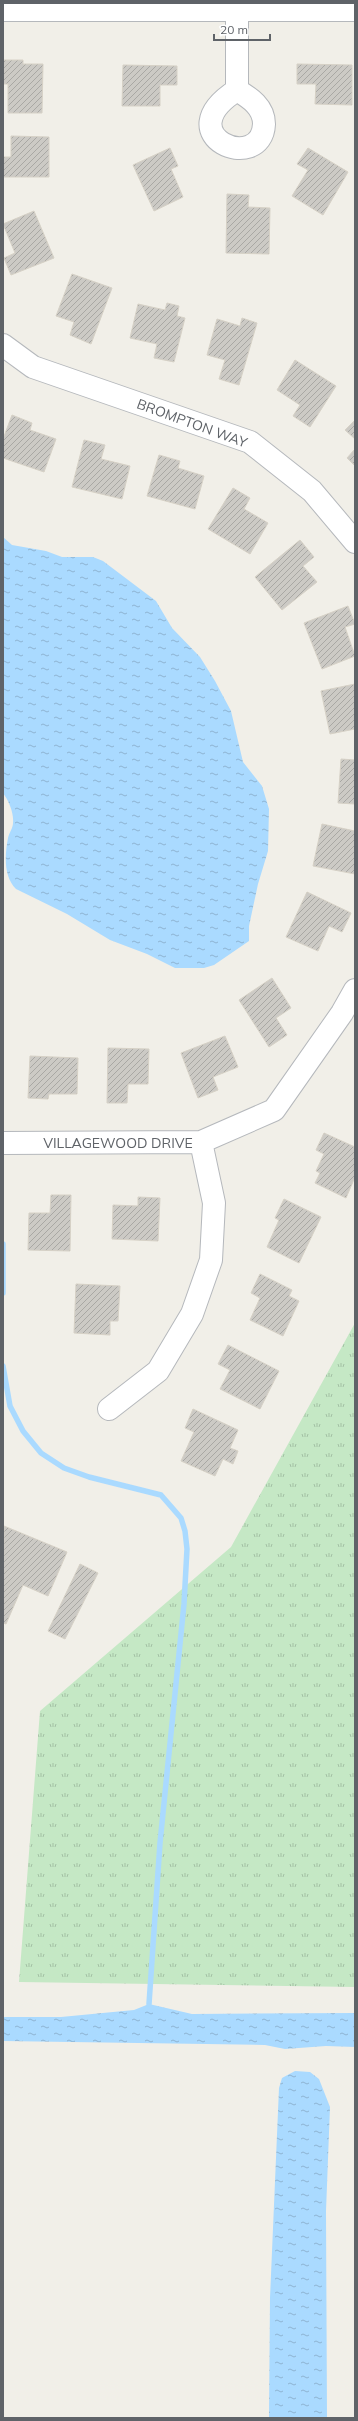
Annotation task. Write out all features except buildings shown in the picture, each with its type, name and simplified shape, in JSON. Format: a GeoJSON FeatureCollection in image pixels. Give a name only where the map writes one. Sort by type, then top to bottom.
{"type":"FeatureCollection","features":[{"type":"Feature","properties":{"kind":"street"},"geometry":{"type":"LineString","coordinates":[[3,10],[355,10]]}},
{"type":"Feature","properties":{"kind":"street"},"geometry":{"type":"LineString","coordinates":[[237,10],[237,90]]}},
{"type":"Feature","properties":{"kind":"street","name":"BROMPTON WAY"},"geometry":{"type":"LineString","coordinates":[[3,345],[33,367],[250,442],[312,491],[355,542]]}},
{"type":"Feature","properties":{"kind":"street","name":"VILLAGEWOOD DRIVE"},"geometry":{"type":"LineString","coordinates":[[3,1143],[201,1142],[274,1110],[342,1013],[355,990]]}},
{"type":"Feature","properties":{"kind":"street"},"geometry":{"type":"LineString","coordinates":[[109,1409],[158,1371],[192,1314],[211,1260],[214,1203],[201,1142]]}},
{"type":"Feature","properties":{"kind":"green space"},"geometry":{"type":"Polygon","coordinates":[[[355,1323],[355,1987],[19,1982],[40,1711],[231,1547],[355,1323]]]}},
{"type":"Feature","properties":{"kind":"water"},"geometry":{"type":"Polygon","coordinates":[[[3,537],[12,545],[46,551],[62,557],[93,557],[103,561],[156,601],[172,628],[200,657],[231,711],[243,762],[262,786],[269,809],[268,851],[258,884],[249,926],[249,941],[214,965],[204,968],[175,968],[147,954],[110,940],[67,914],[16,889],[9,878],[6,865],[6,851],[8,838],[12,827],[13,815],[11,807],[3,793],[3,537]]]}},
{"type":"Feature","properties":{"kind":"water"},"geometry":{"type":"Polygon","coordinates":[[[149,2004],[192,2014],[355,2013],[355,2047],[326,2046],[285,2049],[265,2045],[3,2041],[3,2017],[61,2017],[134,2010],[149,2004]]]}},
{"type":"Feature","properties":{"kind":"water"},"geometry":{"type":"Polygon","coordinates":[[[295,2071],[310,2072],[319,2079],[330,2107],[326,2211],[327,2418],[269,2418],[270,2298],[279,2088],[282,2078],[295,2071]]]}},
{"type":"Feature","properties":{"kind":"waterway"},"geometry":{"type":"LineString","coordinates":[[3,1244],[3,1293]]}},
{"type":"Feature","properties":{"kind":"waterway"},"geometry":{"type":"LineString","coordinates":[[3,1366],[10,1406],[23,1431],[41,1453],[64,1468],[89,1477],[161,1495],[181,1518],[185,1531],[187,1549],[184,1604],[160,1843],[149,2004]]}}]}
